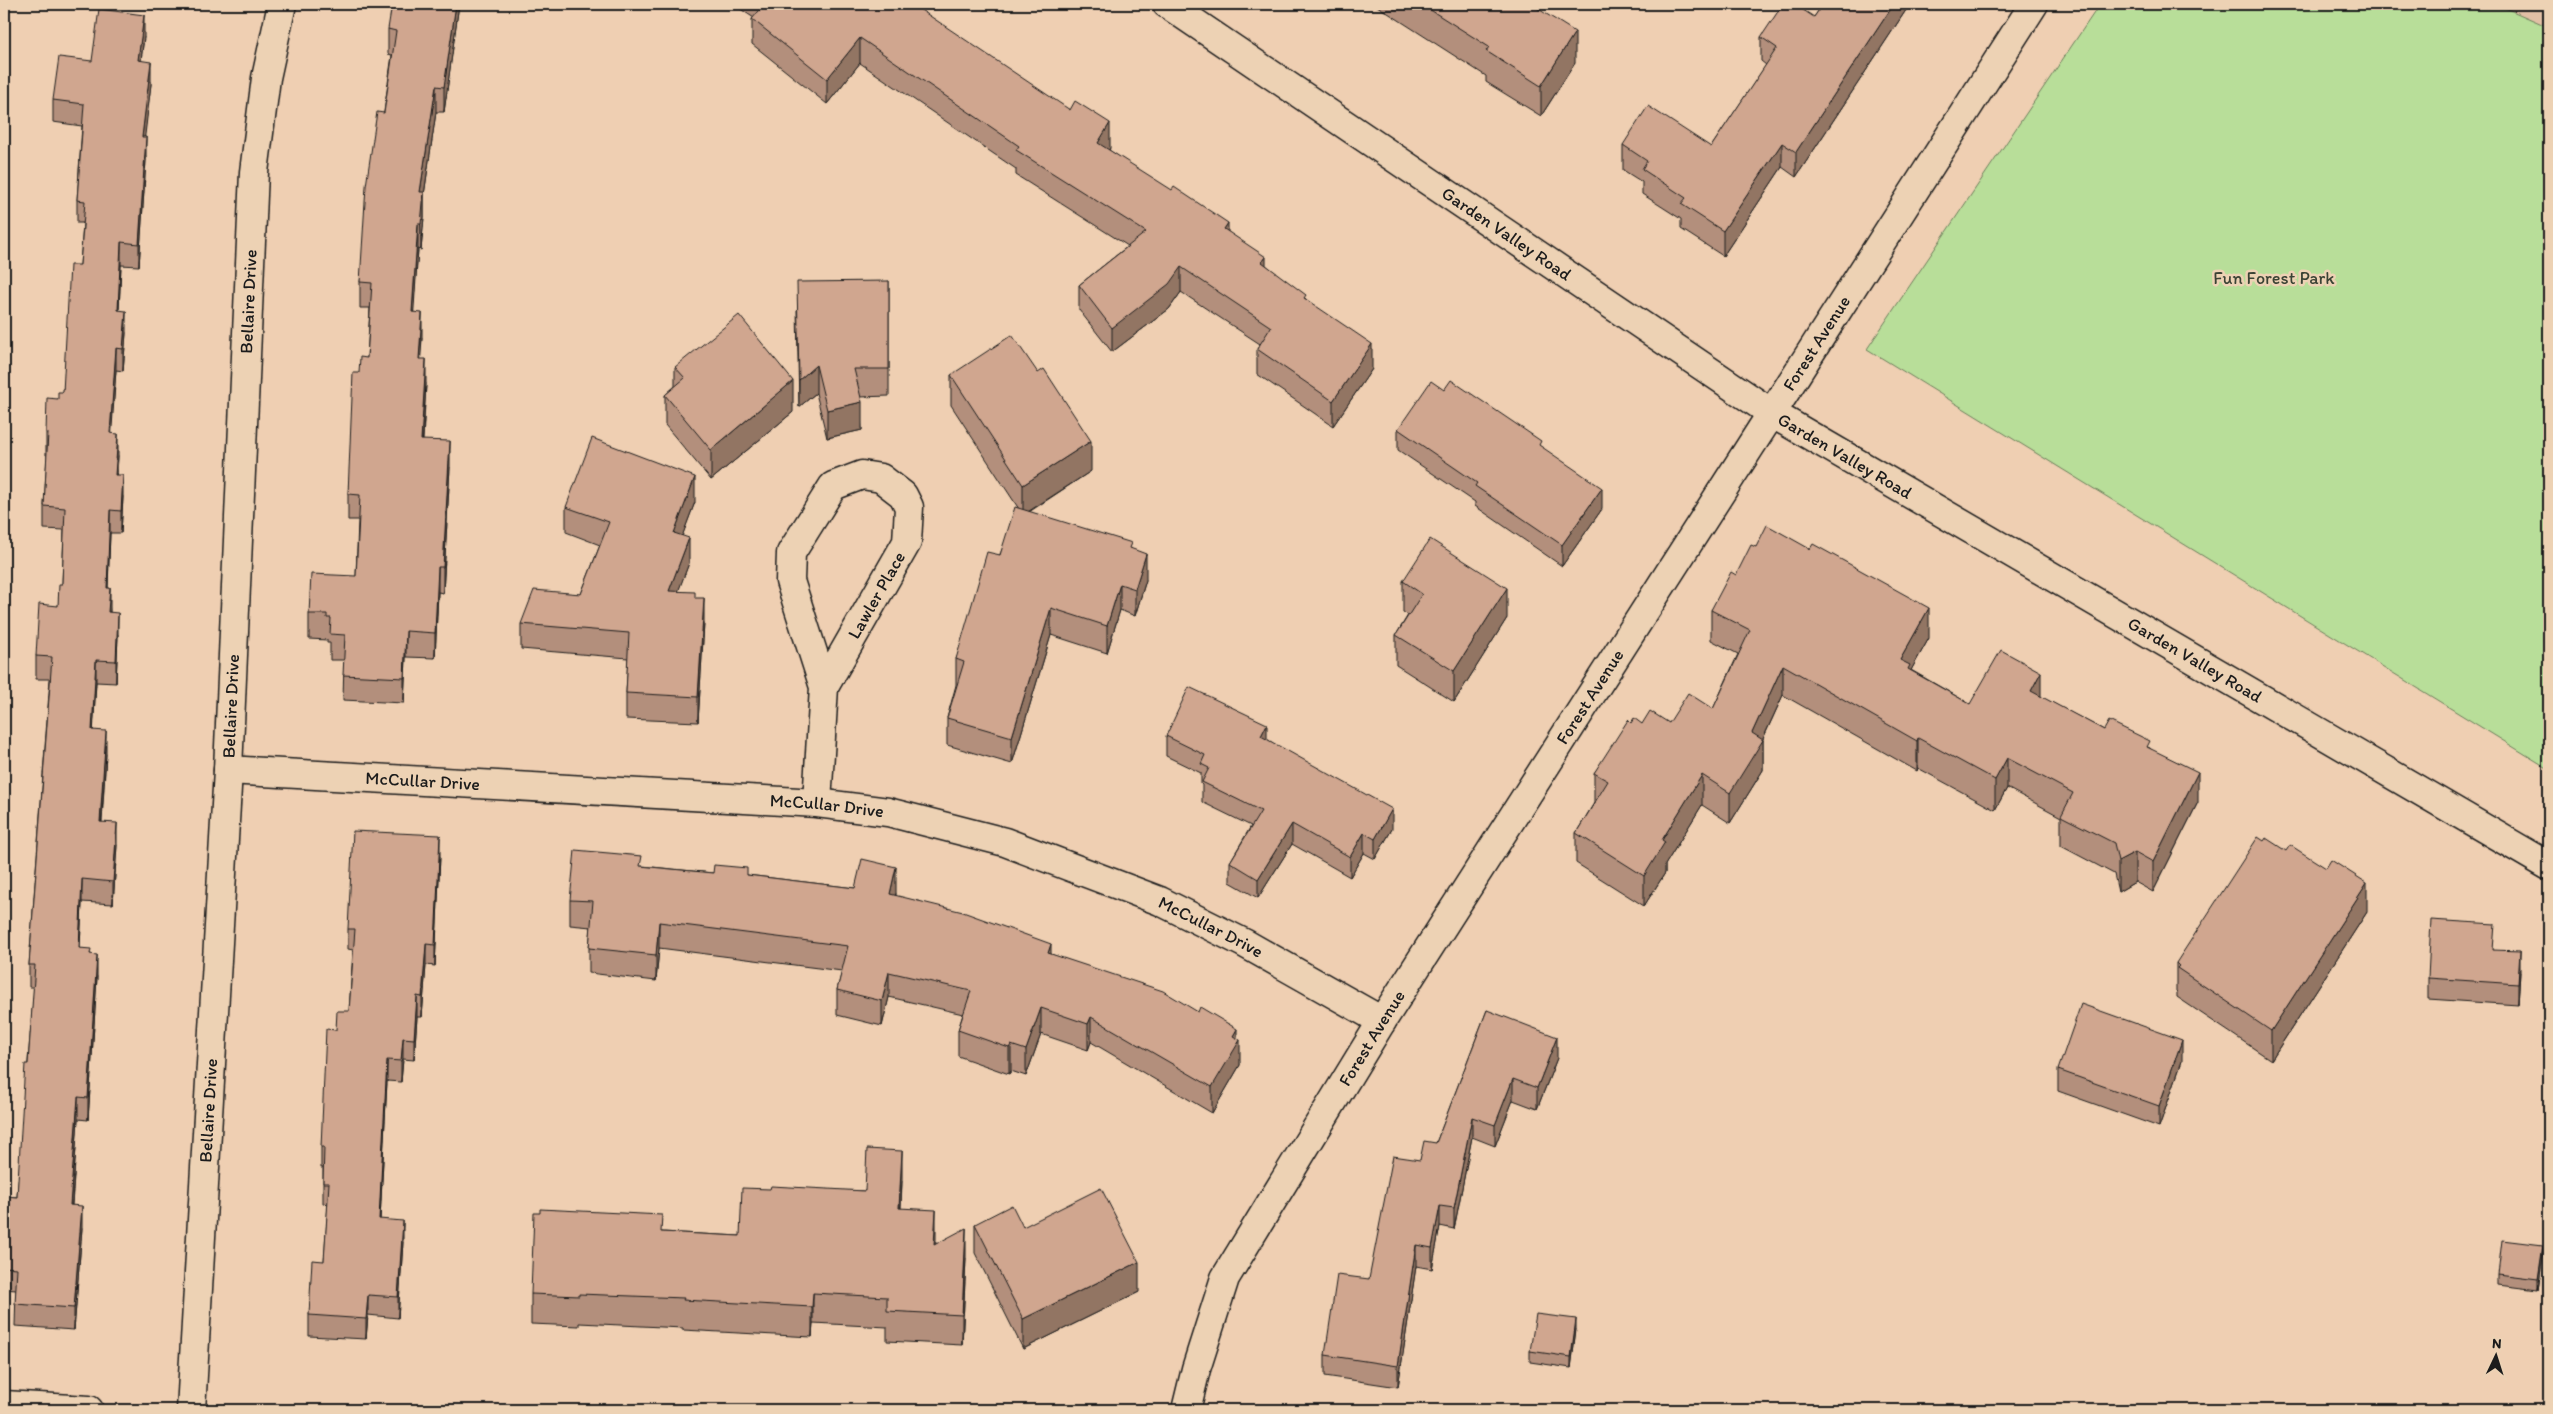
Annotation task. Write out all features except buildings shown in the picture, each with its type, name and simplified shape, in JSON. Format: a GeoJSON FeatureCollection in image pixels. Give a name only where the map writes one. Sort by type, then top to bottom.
{"type":"FeatureCollection","features":[{"type":"Feature","properties":{"kind":"street","name":"Bellaire Drive"},"geometry":{"type":"LineString","coordinates":[[191,1410],[228,770],[254,172],[266,78],[282,4]]}},
{"type":"Feature","properties":{"kind":"street","name":"Garden Valley Road"},"geometry":{"type":"LineString","coordinates":[[1167,4],[1773,414],[2549,866]]}},
{"type":"Feature","properties":{"kind":"street","name":"Forest Avenue"},"geometry":{"type":"LineString","coordinates":[[1186,1410],[1196,1369],[1225,1278],[1382,1021],[1773,414],[2034,4]]}},
{"type":"Feature","properties":{"kind":"street","name":"Lawler Place"},"geometry":{"type":"LineString","coordinates":[[818,803],[824,687],[790,581],[791,553],[833,486],[862,475],[881,478],[903,495],[909,507],[907,542],[824,687]]}},
{"type":"Feature","properties":{"kind":"street","name":"McCullar Drive"},"geometry":{"type":"LineString","coordinates":[[228,770],[818,803],[888,812],[1005,842],[1160,901],[1244,944],[1382,1021]]}},
{"type":"Feature","properties":{"kind":"street"},"geometry":{"type":"LineString","coordinates":[[4,1405],[89,1410]]}},
{"type":"Feature","properties":{"kind":"shaded area"},"geometry":{"type":"Polygon","coordinates":[[[2496,4],[2549,4],[2549,27],[2496,4]]]}},
{"type":"Feature","properties":{"kind":"green space","name":"Fun Forest Park"},"geometry":{"type":"Polygon","coordinates":[[[2100,4],[2496,4],[2549,27],[2549,769],[1867,349],[2100,4]]]}}]}
